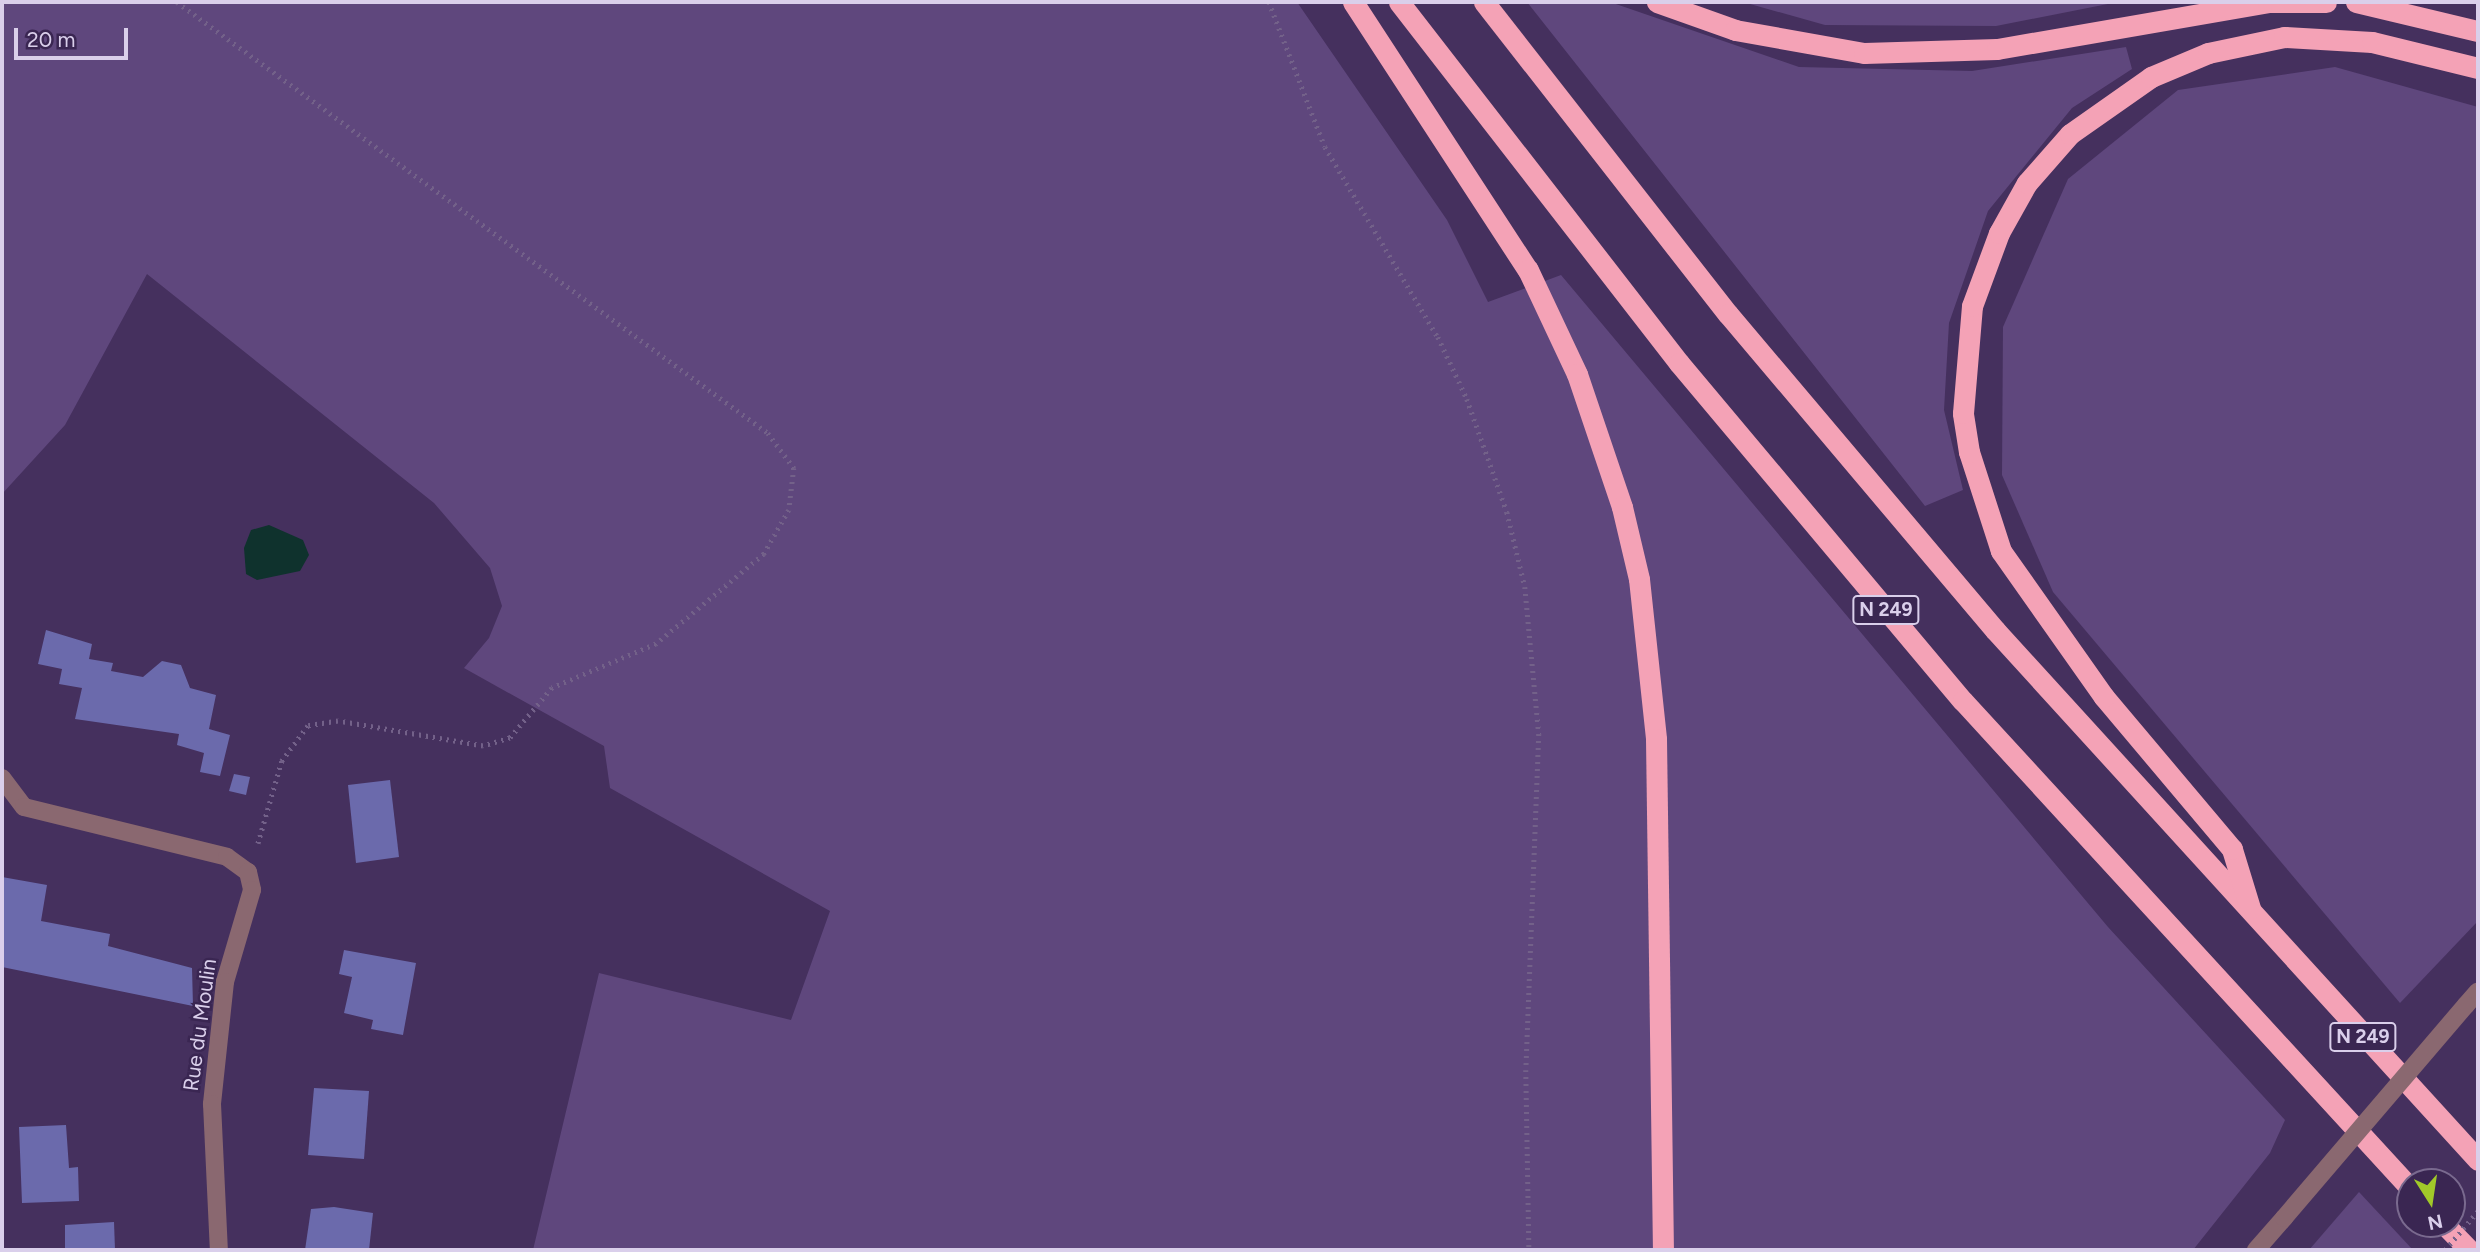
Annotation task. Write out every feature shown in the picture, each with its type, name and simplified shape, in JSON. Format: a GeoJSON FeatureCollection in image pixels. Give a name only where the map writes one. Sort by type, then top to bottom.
{"type":"FeatureCollection","features":[{"type":"Feature","properties":{"kind":"highway"},"geometry":{"type":"LineString","coordinates":[[1353,2],[1528,270],[1577,374],[1622,507],[1639,579],[1656,738],[1663,1250]]}},
{"type":"Feature","properties":{"kind":"highway","name":"N 249"},"geometry":{"type":"LineString","coordinates":[[1399,2],[1679,363],[1963,701],[2396,1173]]}},
{"type":"Feature","properties":{"kind":"highway","name":"N 249"},"geometry":{"type":"LineString","coordinates":[[1484,2],[1728,314],[1959,588],[2478,1160]]}},
{"type":"Feature","properties":{"kind":"highway"},"geometry":{"type":"LineString","coordinates":[[1657,2],[1735,30],[1822,49],[1877,53],[1997,49],[2268,2],[2326,2]]}},
{"type":"Feature","properties":{"kind":"highway"},"geometry":{"type":"LineString","coordinates":[[2356,2],[2478,31]]}},
{"type":"Feature","properties":{"kind":"highway"},"geometry":{"type":"LineString","coordinates":[[2251,912],[2232,849],[2064,646],[2001,551],[1969,452],[1963,413],[1972,306],[1999,233],[2027,183],[2070,134],[2151,77],[2208,53],[2284,37],[2372,42],[2478,68]]}},
{"type":"Feature","properties":{"kind":"street"},"geometry":{"type":"LineString","coordinates":[[2,778],[24,807],[227,857],[248,872]]}},
{"type":"Feature","properties":{"kind":"street","name":"Rue du Moulin"},"geometry":{"type":"LineString","coordinates":[[219,1250],[212,1104],[225,982],[251,890],[248,872]]}},
{"type":"Feature","properties":{"kind":"street"},"geometry":{"type":"LineString","coordinates":[[2256,1250],[2472,998]]}},
{"type":"Feature","properties":{"kind":"path"},"geometry":{"type":"LineString","coordinates":[[177,2],[768,433],[794,468],[789,510],[764,554],[656,644],[552,688],[510,738],[483,746],[425,739],[338,721],[307,726],[282,761],[248,872]]}},
{"type":"Feature","properties":{"kind":"path"},"geometry":{"type":"LineString","coordinates":[[1269,2],[1325,147],[1438,337],[1467,398],[1503,500],[1525,587],[1539,734],[1527,1070],[1529,1250]]}},
{"type":"Feature","properties":{"kind":"path"},"geometry":{"type":"LineString","coordinates":[[2445,1250],[2478,1211]]}},
{"type":"Feature","properties":{"kind":"shaded area"},"geometry":{"type":"Polygon","coordinates":[[[2,2],[1297,2],[1447,220],[1488,302],[1561,275],[2108,927],[2285,1120],[2270,1153],[2193,1250],[533,1250],[599,973],[791,1020],[830,911],[610,788],[604,746],[464,668],[489,638],[502,606],[490,568],[434,503],[147,274],[65,425],[2,494],[2,2]]]}},
{"type":"Feature","properties":{"kind":"shaded area"},"geometry":{"type":"Polygon","coordinates":[[[1527,2],[1610,2],[1799,67],[1972,71],[2126,47],[2132,69],[2072,108],[1988,211],[1949,323],[1944,410],[1963,490],[1925,506],[1527,2]]]}},
{"type":"Feature","properties":{"kind":"shaded area"},"geometry":{"type":"Polygon","coordinates":[[[1743,2],[2118,2],[1996,26],[1825,25],[1743,2]]]}},
{"type":"Feature","properties":{"kind":"shaded area"},"geometry":{"type":"Polygon","coordinates":[[[2335,67],[2478,107],[2478,921],[2400,1003],[2053,592],[2002,475],[2003,327],[2068,179],[2178,90],[2335,67]]]}},
{"type":"Feature","properties":{"kind":"shaded area"},"geometry":{"type":"Polygon","coordinates":[[[269,525],[303,540],[309,555],[300,571],[257,580],[246,574],[244,548],[251,530],[269,525]]]}},
{"type":"Feature","properties":{"kind":"shaded area"},"geometry":{"type":"Polygon","coordinates":[[[2359,1192],[2396,1232],[2396,1238],[2402,1238],[2413,1250],[2309,1250],[2359,1192]]]}},
{"type":"Feature","properties":{"kind":"building"},"geometry":{"type":"Polygon","coordinates":[[[46,630],[92,644],[89,659],[113,663],[111,671],[143,677],[162,661],[181,665],[190,688],[216,695],[209,729],[230,735],[220,776],[200,772],[204,753],[177,745],[179,734],[75,719],[82,688],[59,684],[62,669],[38,664],[46,630]]]}},
{"type":"Feature","properties":{"kind":"building"},"geometry":{"type":"Polygon","coordinates":[[[234,774],[250,777],[246,795],[229,791],[234,774]]]}},
{"type":"Feature","properties":{"kind":"building"},"geometry":{"type":"Polygon","coordinates":[[[390,780],[399,857],[356,863],[348,785],[390,780]]]}},
{"type":"Feature","properties":{"kind":"building"},"geometry":{"type":"Polygon","coordinates":[[[2,877],[47,885],[41,921],[110,934],[108,946],[192,968],[193,1006],[2,967],[2,877]]]}},
{"type":"Feature","properties":{"kind":"building"},"geometry":{"type":"Polygon","coordinates":[[[344,950],[416,963],[403,1035],[371,1029],[373,1020],[344,1013],[352,977],[339,974],[344,950]]]}},
{"type":"Feature","properties":{"kind":"building"},"geometry":{"type":"Polygon","coordinates":[[[314,1088],[369,1091],[364,1159],[308,1155],[314,1088]]]}},
{"type":"Feature","properties":{"kind":"building"},"geometry":{"type":"Polygon","coordinates":[[[66,1125],[69,1168],[78,1167],[79,1201],[22,1203],[19,1127],[66,1125]]]}},
{"type":"Feature","properties":{"kind":"building"},"geometry":{"type":"Polygon","coordinates":[[[334,1207],[373,1213],[369,1250],[305,1250],[311,1209],[334,1207]]]}},
{"type":"Feature","properties":{"kind":"building"},"geometry":{"type":"Polygon","coordinates":[[[114,1222],[115,1250],[65,1250],[65,1225],[114,1222]]]}}]}
